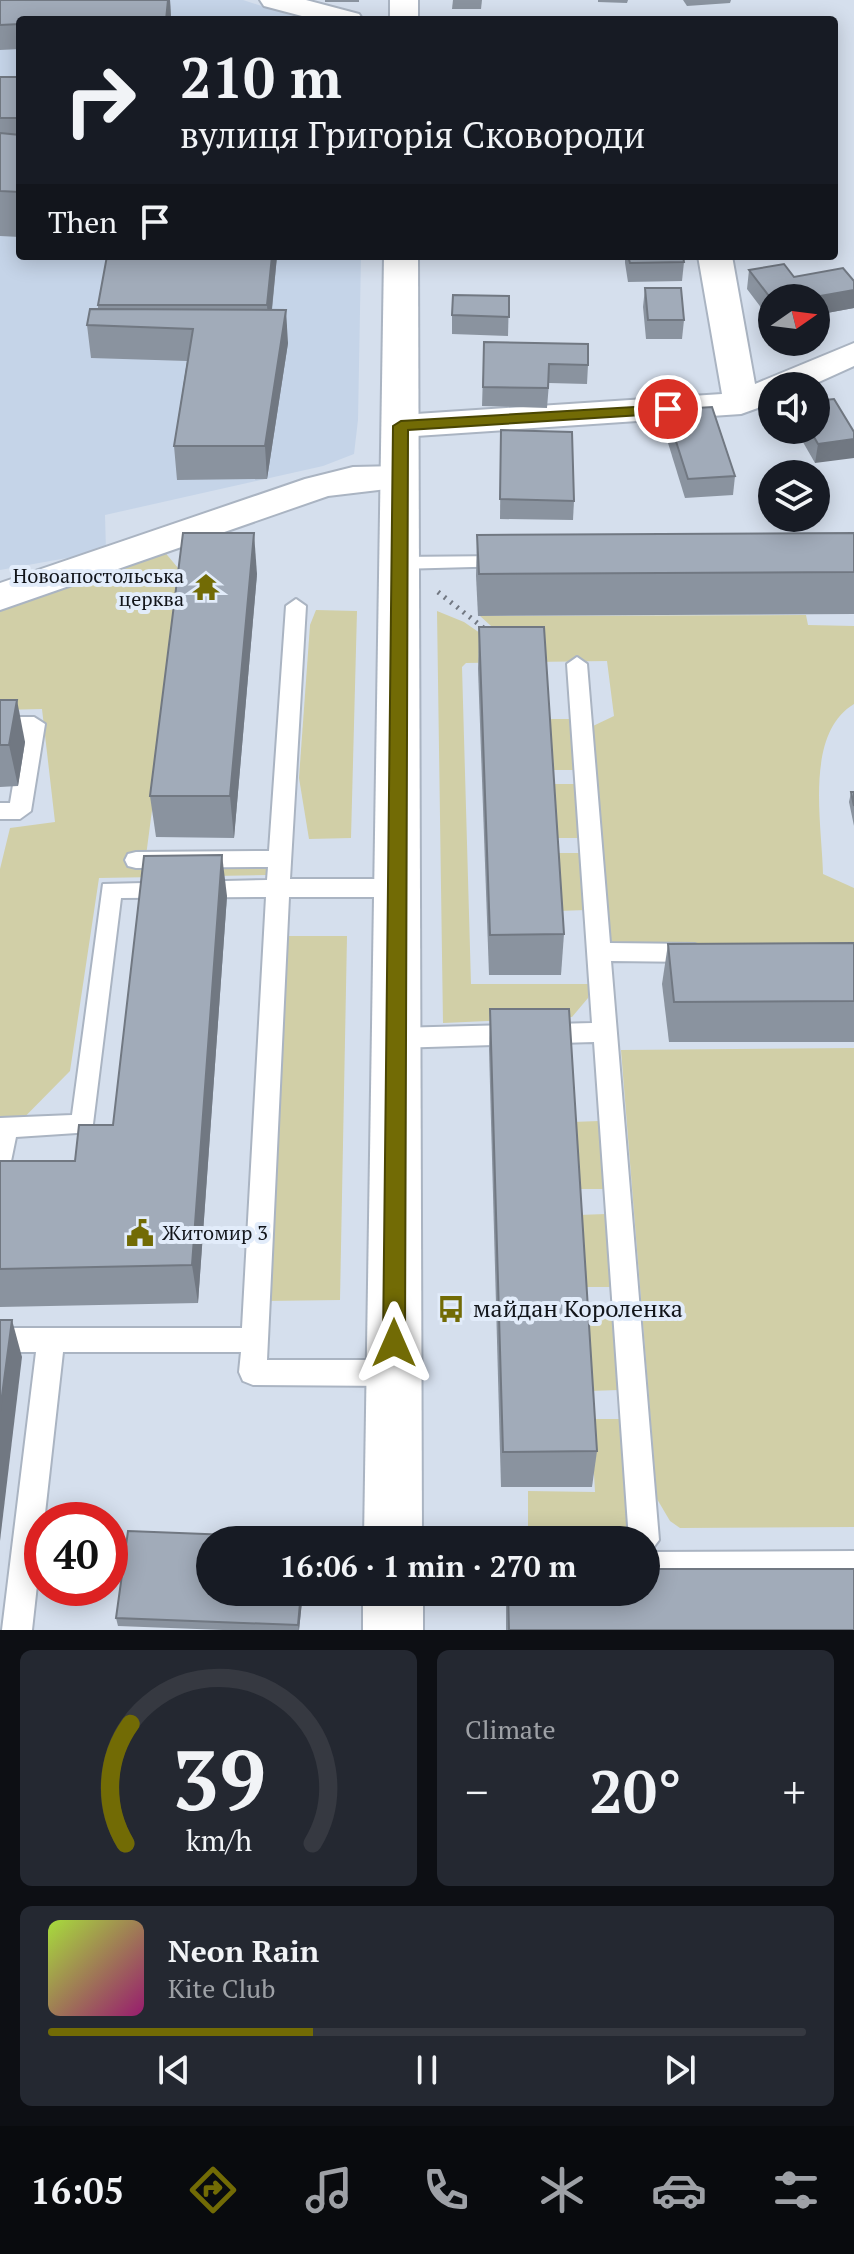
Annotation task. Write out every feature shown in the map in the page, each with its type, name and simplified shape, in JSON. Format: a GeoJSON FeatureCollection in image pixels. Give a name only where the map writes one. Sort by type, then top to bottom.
{"type":"FeatureCollection","features":[{"type":"Feature","properties":{"kind":"street"},"geometry":{"type":"LineString","coordinates":[[274,0],[334,16]]}},
{"type":"Feature","properties":{"kind":"street"},"geometry":{"type":"LineString","coordinates":[[393,1526],[397,888],[414,575],[399,478],[401,260]]}},
{"type":"Feature","properties":{"kind":"street"},"geometry":{"type":"LineString","coordinates":[[401,426],[515,421],[757,396],[716,260]]}},
{"type":"Feature","properties":{"kind":"street"},"geometry":{"type":"LineString","coordinates":[[815,372],[849,358]]}},
{"type":"Feature","properties":{"kind":"street"},"geometry":{"type":"LineString","coordinates":[[0,597],[318,487],[353,479],[399,478]]}},
{"type":"Feature","properties":{"kind":"street"},"geometry":{"type":"LineString","coordinates":[[393,1606],[393,1630]]}},
{"type":"Feature","properties":{"kind":"lane"},"geometry":{"type":"LineString","coordinates":[[414,575],[524,562]]}},
{"type":"Feature","properties":{"kind":"lane"},"geometry":{"type":"LineString","coordinates":[[296,606],[253,1372],[394,1373]]}},
{"type":"Feature","properties":{"kind":"lane"},"geometry":{"type":"LineString","coordinates":[[577,664],[643,1526]]}},
{"type":"Feature","properties":{"kind":"lane"},"geometry":{"type":"LineString","coordinates":[[0,724],[34,724],[20,811],[0,811]]}},
{"type":"Feature","properties":{"kind":"lane"},"geometry":{"type":"LineString","coordinates":[[136,860],[280,859]]}},
{"type":"Feature","properties":{"kind":"lane"},"geometry":{"type":"LineString","coordinates":[[0,1163],[5,1127],[83,1125],[111,890],[397,888]]}},
{"type":"Feature","properties":{"kind":"lane"},"geometry":{"type":"LineString","coordinates":[[600,952],[711,953]]}},
{"type":"Feature","properties":{"kind":"lane"},"geometry":{"type":"LineString","coordinates":[[395,1038],[606,1032]]}},
{"type":"Feature","properties":{"kind":"lane"},"geometry":{"type":"LineString","coordinates":[[0,1340],[255,1340]]}},
{"type":"Feature","properties":{"kind":"lane"},"geometry":{"type":"LineString","coordinates":[[17,1630],[51,1340]]}},
{"type":"Feature","properties":{"kind":"lane"},"geometry":{"type":"LineString","coordinates":[[660,1566],[854,1565]]}},
{"type":"Feature","properties":{"kind":"path"},"geometry":{"type":"LineString","coordinates":[[414,575],[493,635]]}},
{"type":"Feature","properties":{"kind":"shaded area"},"geometry":{"type":"Polygon","coordinates":[[[0,0],[243,0],[293,16],[16,16],[16,260],[361,260],[358,420],[354,454],[323,466],[105,515],[106,551],[0,570],[0,0]]]}},
{"type":"Feature","properties":{"kind":"shaded area"},"geometry":{"type":"Polygon","coordinates":[[[163,550],[183,574],[146,856],[267,855],[266,875],[99,878],[70,1071],[0,1142],[0,869],[10,828],[55,822],[42,709],[0,710],[0,607],[163,550]]]}},
{"type":"Feature","properties":{"kind":"shaded area"},"geometry":{"type":"Polygon","coordinates":[[[316,610],[357,611],[351,838],[309,839],[299,778],[310,625],[316,610]]]}},
{"type":"Feature","properties":{"kind":"shaded area"},"geometry":{"type":"Polygon","coordinates":[[[437,611],[464,622],[522,662],[466,663],[462,667],[471,984],[589,984],[588,998],[572,1017],[443,1023],[437,611]]]}},
{"type":"Feature","properties":{"kind":"shaded area"},"geometry":{"type":"Polygon","coordinates":[[[806,615],[808,625],[854,626],[854,704],[838,718],[828,736],[822,758],[819,806],[823,874],[854,888],[854,946],[611,942],[593,726],[614,716],[607,661],[531,662],[480,616],[806,615]]]}},
{"type":"Feature","properties":{"kind":"shaded area"},"geometry":{"type":"Polygon","coordinates":[[[545,719],[571,719],[575,770],[548,770],[545,719]]]}},
{"type":"Feature","properties":{"kind":"shaded area"},"geometry":{"type":"Polygon","coordinates":[[[549,784],[575,784],[580,838],[553,838],[549,784]]]}},
{"type":"Feature","properties":{"kind":"shaded area"},"geometry":{"type":"Polygon","coordinates":[[[554,853],[581,853],[586,910],[558,911],[554,853]]]}},
{"type":"Feature","properties":{"kind":"shaded area"},"geometry":{"type":"Polygon","coordinates":[[[281,936],[347,936],[340,1300],[265,1301],[281,936]]]}},
{"type":"Feature","properties":{"kind":"shaded area"},"geometry":{"type":"Polygon","coordinates":[[[854,1048],[854,1527],[680,1528],[670,1521],[657,1499],[621,1050],[854,1048]]]}},
{"type":"Feature","properties":{"kind":"shaded area"},"geometry":{"type":"Polygon","coordinates":[[[599,1121],[604,1189],[576,1189],[572,1122],[599,1121]]]}},
{"type":"Feature","properties":{"kind":"shaded area"},"geometry":{"type":"Polygon","coordinates":[[[606,1214],[611,1287],[583,1287],[578,1215],[606,1214]]]}},
{"type":"Feature","properties":{"kind":"shaded area"},"geometry":{"type":"Polygon","coordinates":[[[584,1313],[613,1313],[619,1390],[589,1391],[584,1313]]]}},
{"type":"Feature","properties":{"kind":"shaded area"},"geometry":{"type":"Polygon","coordinates":[[[591,1419],[621,1419],[629,1526],[528,1526],[528,1491],[595,1492],[591,1419]]]}},
{"type":"Feature","properties":{"kind":"building"},"geometry":{"type":"Polygon","coordinates":[[[0,0],[168,0],[166,16],[16,16],[16,24],[0,25],[0,0]]]}},
{"type":"Feature","properties":{"kind":"building"},"geometry":{"type":"Polygon","coordinates":[[[0,77],[16,77],[16,118],[0,118],[0,77]]]}},
{"type":"Feature","properties":{"kind":"building"},"geometry":{"type":"Polygon","coordinates":[[[0,133],[16,135],[16,192],[0,191],[0,133]]]}},
{"type":"Feature","properties":{"kind":"building"},"geometry":{"type":"Polygon","coordinates":[[[106,260],[272,260],[267,305],[98,305],[106,260]]]}},
{"type":"Feature","properties":{"kind":"building"},"geometry":{"type":"Polygon","coordinates":[[[629,260],[684,262],[630,263],[629,260]]]}},
{"type":"Feature","properties":{"kind":"building"},"geometry":{"type":"Polygon","coordinates":[[[784,264],[794,277],[843,268],[854,281],[854,290],[830,294],[830,284],[760,284],[749,270],[784,264]]]}},
{"type":"Feature","properties":{"kind":"building"},"geometry":{"type":"Polygon","coordinates":[[[645,288],[681,288],[684,320],[648,320],[645,288]]]}},
{"type":"Feature","properties":{"kind":"building"},"geometry":{"type":"Polygon","coordinates":[[[453,295],[509,296],[509,317],[452,315],[453,295]]]}},
{"type":"Feature","properties":{"kind":"building"},"geometry":{"type":"Polygon","coordinates":[[[90,309],[286,310],[265,446],[174,446],[193,329],[87,325],[90,309]]]}},
{"type":"Feature","properties":{"kind":"building"},"geometry":{"type":"Polygon","coordinates":[[[484,342],[588,344],[588,365],[549,364],[548,388],[483,387],[484,342]]]}},
{"type":"Feature","properties":{"kind":"building"},"geometry":{"type":"Polygon","coordinates":[[[830,399],[834,399],[854,432],[854,439],[830,442],[830,399]]]}},
{"type":"Feature","properties":{"kind":"building"},"geometry":{"type":"Polygon","coordinates":[[[712,407],[735,476],[688,479],[666,410],[712,407]]]}},
{"type":"Feature","properties":{"kind":"building"},"geometry":{"type":"Polygon","coordinates":[[[501,430],[572,432],[574,501],[500,499],[501,430]]]}},
{"type":"Feature","properties":{"kind":"building"},"geometry":{"type":"Polygon","coordinates":[[[183,533],[254,533],[230,796],[150,796],[183,533]]]}},
{"type":"Feature","properties":{"kind":"building"},"geometry":{"type":"Polygon","coordinates":[[[854,533],[854,572],[479,574],[477,535],[854,533]]]}},
{"type":"Feature","properties":{"kind":"building"},"geometry":{"type":"Polygon","coordinates":[[[479,627],[544,627],[564,934],[490,935],[479,627]]]}},
{"type":"Feature","properties":{"kind":"building"},"geometry":{"type":"Polygon","coordinates":[[[0,700],[17,700],[9,745],[0,745],[0,700]]]}},
{"type":"Feature","properties":{"kind":"building"},"geometry":{"type":"Polygon","coordinates":[[[222,855],[192,1265],[0,1269],[0,1161],[75,1161],[79,1125],[113,1125],[144,856],[222,855]]]}},
{"type":"Feature","properties":{"kind":"building"},"geometry":{"type":"Polygon","coordinates":[[[854,943],[854,1001],[674,1002],[668,944],[854,943]]]}},
{"type":"Feature","properties":{"kind":"building"},"geometry":{"type":"Polygon","coordinates":[[[490,1009],[569,1009],[597,1451],[503,1452],[490,1009]]]}},
{"type":"Feature","properties":{"kind":"building"},"geometry":{"type":"Polygon","coordinates":[[[0,1320],[12,1320],[0,1411],[0,1320]]]}},
{"type":"Feature","properties":{"kind":"building"},"geometry":{"type":"Polygon","coordinates":[[[128,1531],[196,1534],[196,1606],[300,1606],[298,1625],[116,1618],[118,1606],[128,1606],[128,1531]]]}},
{"type":"Feature","properties":{"kind":"building"},"geometry":{"type":"Polygon","coordinates":[[[660,1569],[854,1569],[854,1630],[509,1630],[508,1606],[660,1606],[660,1569]]]}},
{"type":"Feature","properties":{"kind":"place","name":"Новоапостольська церква"},"geometry":{"type":"Point","coordinates":[206,587]}},
{"type":"Feature","properties":{"kind":"place","name":"Житомир 3"},"geometry":{"type":"Point","coordinates":[140,1233]}},
{"type":"Feature","properties":{"kind":"place","name":"майдан Короленка"},"geometry":{"type":"Point","coordinates":[451,1309]}},
{"type":"Feature","properties":{"kind":"route"},"geometry":{"type":"LineString","coordinates":[[394,1343],[401,426],[668,409]]}}]}
